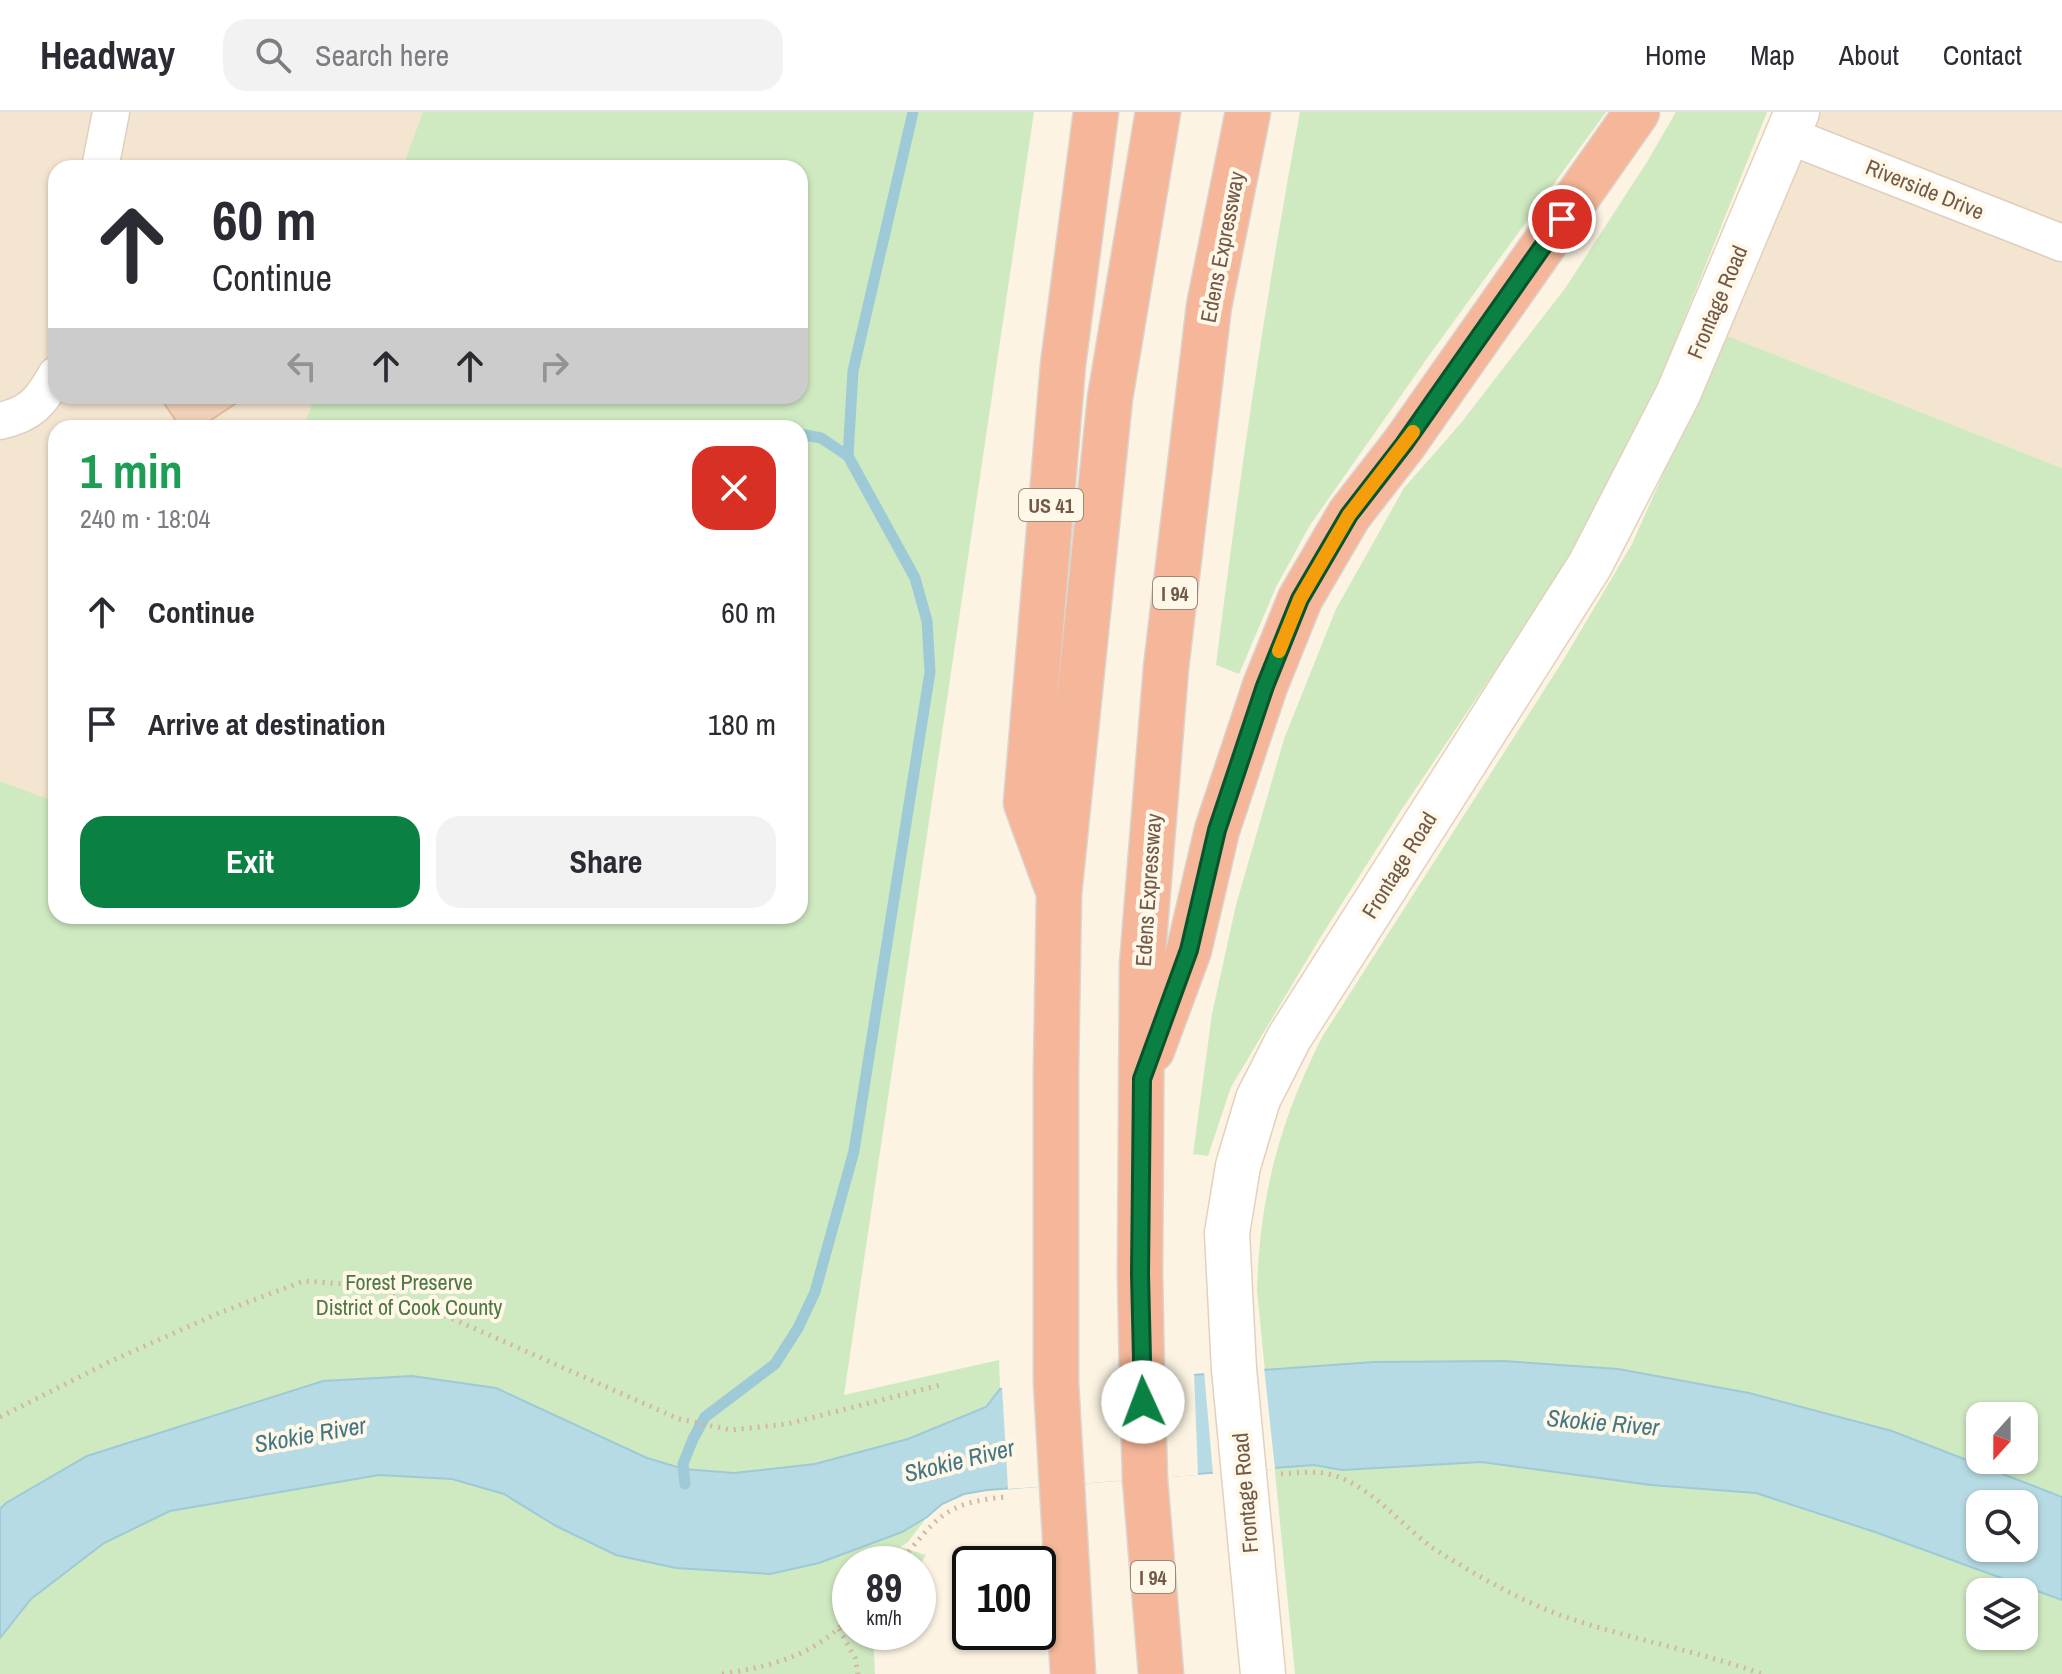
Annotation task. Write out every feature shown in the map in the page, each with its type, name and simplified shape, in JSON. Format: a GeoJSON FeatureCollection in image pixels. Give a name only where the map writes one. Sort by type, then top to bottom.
{"type":"FeatureCollection","features":[{"type":"Feature","properties":{"kind":"highway","name":"US 41"},"geometry":{"type":"LineString","coordinates":[[1059,894],[1026,803],[1063,365],[1096,112]]}},
{"type":"Feature","properties":{"kind":"highway"},"geometry":{"type":"LineString","coordinates":[[1073,1674],[1056,1383],[1059,894],[1110,398],[1158,112]]}},
{"type":"Feature","properties":{"kind":"highway","name":"Edens Expressway"},"geometry":{"type":"LineString","coordinates":[[1161,1674],[1145,1479],[1142,1376],[1142,965],[1166,668],[1209,306],[1248,112]]}},
{"type":"Feature","properties":{"kind":"highway"},"geometry":{"type":"LineString","coordinates":[[1142,1079],[1189,950],[1217,830],[1255,715],[1300,599],[1349,515],[1404,444],[1637,112]]}},
{"type":"Feature","properties":{"kind":"street"},"geometry":{"type":"LineString","coordinates":[[102,160],[111,112]]}},
{"type":"Feature","properties":{"kind":"street","name":"Riverside Drive"},"geometry":{"type":"LineString","coordinates":[[1792,123],[2062,243]]}},
{"type":"Feature","properties":{"kind":"street","name":"Frontage Road"},"geometry":{"type":"LineString","coordinates":[[1263,1674],[1260,1473],[1234,1369],[1227,1233],[1238,1166],[1258,1099],[1289,1038],[1590,565],[1678,394],[1792,123]]}},
{"type":"Feature","properties":{"kind":"street"},"geometry":{"type":"LineString","coordinates":[[0,421],[26,414],[48,387]]}},
{"type":"Feature","properties":{"kind":"path"},"geometry":{"type":"LineString","coordinates":[[0,1417],[111,1361],[219,1313],[304,1281],[371,1286],[679,1419],[731,1430],[787,1424],[940,1385]]}},
{"type":"Feature","properties":{"kind":"path"},"geometry":{"type":"LineString","coordinates":[[1260,1473],[1320,1472],[1340,1477],[1360,1488],[1432,1547],[1488,1582],[1556,1613],[1762,1674]]}},
{"type":"Feature","properties":{"kind":"path"},"geometry":{"type":"LineString","coordinates":[[913,1546],[939,1516],[954,1507],[978,1499],[1005,1497]]}},
{"type":"Feature","properties":{"kind":"path"},"geometry":{"type":"LineString","coordinates":[[722,1674],[762,1668],[810,1651],[832,1634]]}},
{"type":"Feature","properties":{"kind":"path"},"geometry":{"type":"LineString","coordinates":[[851,1650],[858,1674]]}},
{"type":"Feature","properties":{"kind":"shaded area"},"geometry":{"type":"Polygon","coordinates":[[[0,112],[423,112],[405,160],[48,160],[48,404],[312,404],[306,420],[48,420],[48,799],[0,781],[0,112]]]}},
{"type":"Feature","properties":{"kind":"shaded area"},"geometry":{"type":"Polygon","coordinates":[[[1817,112],[2062,112],[2062,468],[1725,335],[1817,112]]]}},
{"type":"Feature","properties":{"kind":"green space","name":"Forest Preserve District of Cook County"},"geometry":{"type":"Polygon","coordinates":[[[423,112],[1034,112],[844,1395],[999,1360],[1000,1389],[986,1407],[908,1439],[850,1455],[902,1532],[927,1517],[902,1546],[832,1546],[832,1650],[874,1650],[875,1674],[0,1674],[0,781],[48,799],[48,924],[808,924],[808,420],[306,420],[312,404],[808,404],[808,160],[405,160],[423,112]]]}},
{"type":"Feature","properties":{"kind":"green space"},"geometry":{"type":"Polygon","coordinates":[[[1300,112],[1606,112],[1310,525],[1276,587],[1239,674],[1216,665],[1254,388],[1300,112]]]}},
{"type":"Feature","properties":{"kind":"green space"},"geometry":{"type":"Polygon","coordinates":[[[1676,112],[1767,112],[1662,374],[1564,568],[1402,809],[1320,938],[1231,1087],[1208,1156],[1193,1154],[1212,1014],[1236,905],[1284,739],[1336,609],[1404,488],[1461,423],[1566,287],[1676,112]]]}},
{"type":"Feature","properties":{"kind":"green space"},"geometry":{"type":"Polygon","coordinates":[[[1725,335],[2062,468],[2062,1674],[1295,1674],[1257,1290],[1262,1222],[1274,1160],[1294,1099],[1322,1037],[1564,659],[1632,544],[1725,335]]]}},
{"type":"Feature","properties":{"kind":"water","name":"Skokie River"},"geometry":{"type":"Polygon","coordinates":[[[1503,1361],[1618,1369],[1749,1393],[1892,1431],[1966,1460],[1966,1474],[2003,1474],[2062,1497],[2062,1600],[2038,1591],[2038,1578],[2002,1578],[1756,1493],[1651,1485],[1481,1462],[1342,1470],[1314,1465],[987,1490],[964,1494],[942,1504],[902,1532],[865,1546],[832,1546],[832,1558],[770,1574],[676,1568],[616,1555],[556,1526],[504,1494],[452,1479],[379,1475],[170,1511],[104,1543],[31,1599],[0,1638],[0,1509],[6,1503],[87,1456],[323,1381],[412,1376],[496,1388],[647,1458],[684,1469],[734,1473],[815,1464],[908,1439],[986,1407],[1000,1389],[1374,1362],[1503,1361]]]}},
{"type":"Feature","properties":{"kind":"pier"},"geometry":{"type":"Polygon","coordinates":[[[1264,1367],[1275,1469],[1213,1474],[1204,1371],[1264,1367]]]}},
{"type":"Feature","properties":{"kind":"pier"},"geometry":{"type":"Polygon","coordinates":[[[1194,1372],[1198,1475],[1008,1489],[1002,1387],[1194,1372]]]}},
{"type":"Feature","properties":{"kind":"building"},"geometry":{"type":"Polygon","coordinates":[[[164,404],[235,404],[211,420],[176,420],[164,404]]]}},
{"type":"Feature","properties":{"kind":"waterway"},"geometry":{"type":"LineString","coordinates":[[685,1484],[683,1464],[705,1417],[775,1364],[798,1328],[815,1292],[854,1151],[930,672],[927,621],[915,578],[848,456],[853,371],[913,112]]}},
{"type":"Feature","properties":{"kind":"waterway"},"geometry":{"type":"LineString","coordinates":[[808,436],[821,438],[848,456]]}},
{"type":"Feature","properties":{"kind":"slow traffic"},"geometry":{"type":"LineString","coordinates":[[1279,651],[1300,599],[1349,515],[1413,432]]}},
{"type":"Feature","properties":{"kind":"route"},"geometry":{"type":"LineString","coordinates":[[1143,1402],[1140,1274],[1142,1079],[1189,950],[1217,830],[1265,686],[1300,599],[1349,515],[1404,444],[1562,219]]}}]}
